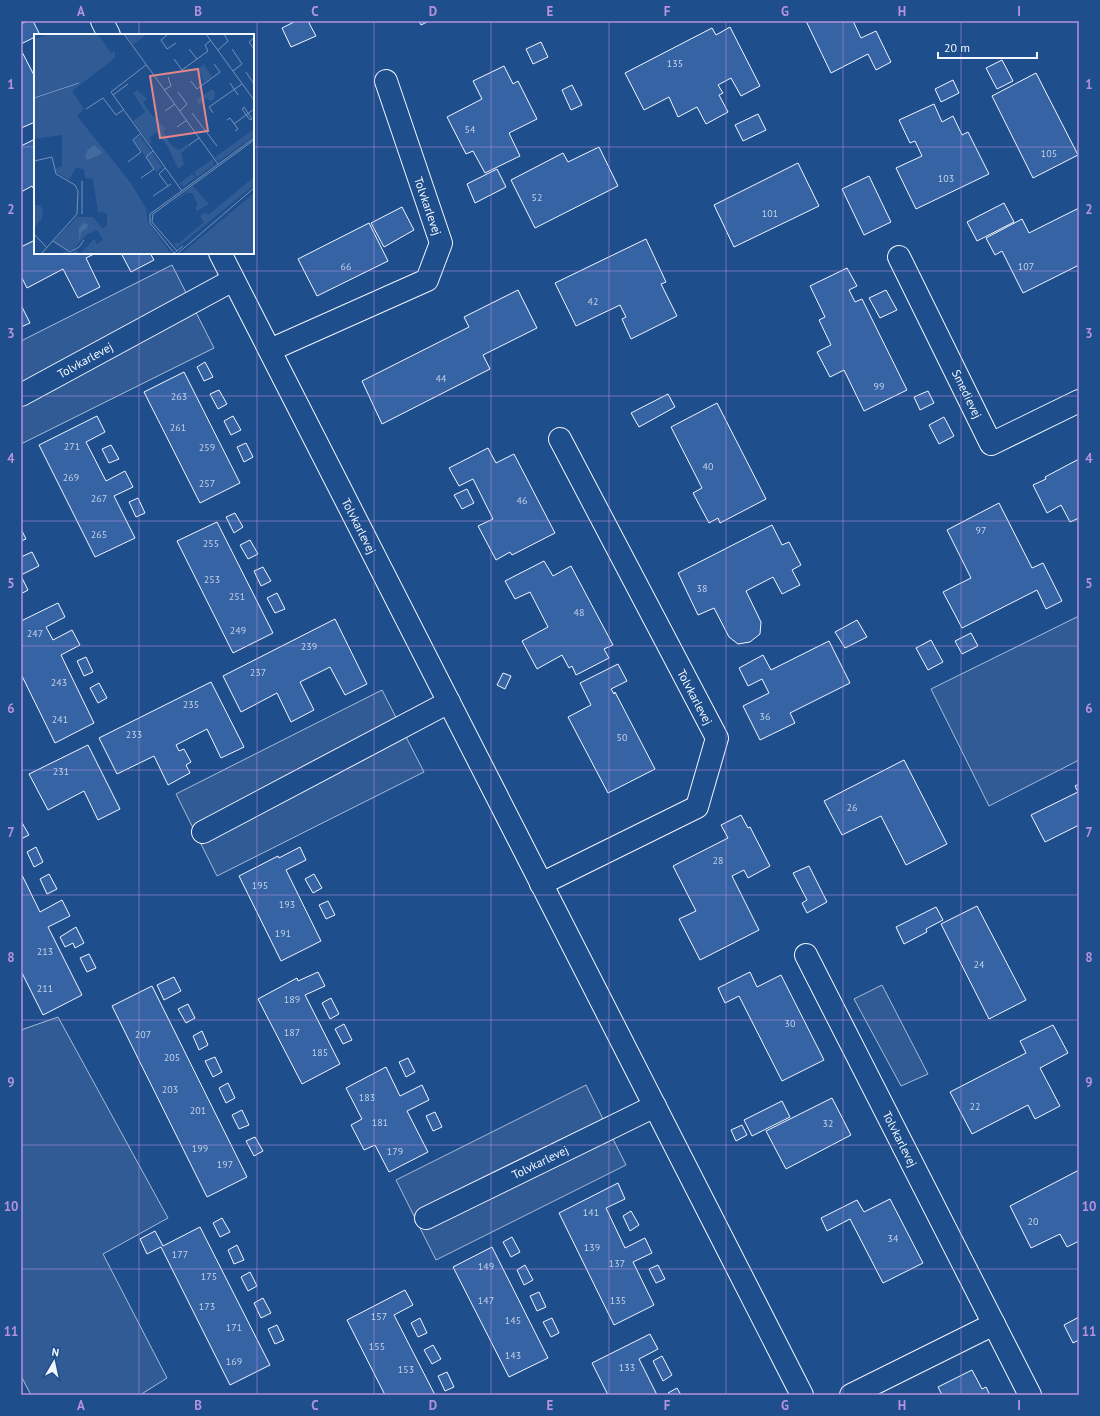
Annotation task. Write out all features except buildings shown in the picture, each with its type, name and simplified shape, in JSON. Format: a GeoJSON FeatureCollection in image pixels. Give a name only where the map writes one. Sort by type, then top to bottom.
{"type":"FeatureCollection","features":[{"type":"Feature","properties":{"kind":"street"},"geometry":{"type":"LineString","coordinates":[[102,21],[108,34]]}},
{"type":"Feature","properties":{"kind":"street","name":"Tolvkarlevej"},"geometry":{"type":"LineString","coordinates":[[270,350],[428,280],[441,243],[386,81]]}},
{"type":"Feature","properties":{"kind":"street","name":"Tolvkarlevej"},"geometry":{"type":"LineString","coordinates":[[220,254],[802,1395]]}},
{"type":"Feature","properties":{"kind":"street","name":"Smedievej"},"geometry":{"type":"LineString","coordinates":[[899,257],[991,444],[1079,400]]}},
{"type":"Feature","properties":{"kind":"street","name":"Tolvkarlevej"},"geometry":{"type":"LineString","coordinates":[[21,395],[233,280]]}},
{"type":"Feature","properties":{"kind":"street","name":"Tolvkarlevej"},"geometry":{"type":"LineString","coordinates":[[541,884],[696,806],[717,738],[560,439]]}},
{"type":"Feature","properties":{"kind":"street"},"geometry":{"type":"LineString","coordinates":[[203,832],[449,702]]}},
{"type":"Feature","properties":{"kind":"street","name":"Tolvkarlevej"},"geometry":{"type":"LineString","coordinates":[[806,955],[1030,1395]]}},
{"type":"Feature","properties":{"kind":"street","name":"Tolvkarlevej"},"geometry":{"type":"LineString","coordinates":[[426,1218],[655,1106]]}},
{"type":"Feature","properties":{"kind":"street"},"geometry":{"type":"LineString","coordinates":[[850,1395],[994,1324]]}},
{"type":"Feature","properties":{"kind":"shaded area"},"geometry":{"type":"Polygon","coordinates":[[[172,265],[214,348],[21,444],[21,341],[172,265]]]}},
{"type":"Feature","properties":{"kind":"shaded area"},"geometry":{"type":"Polygon","coordinates":[[[1079,616],[1079,760],[989,806],[931,689],[1079,616]]]}},
{"type":"Feature","properties":{"kind":"shaded area"},"geometry":{"type":"Polygon","coordinates":[[[382,690],[424,772],[217,876],[176,794],[382,690]]]}},
{"type":"Feature","properties":{"kind":"shaded area"},"geometry":{"type":"Polygon","coordinates":[[[882,985],[928,1074],[901,1086],[854,999],[882,985]]]}},
{"type":"Feature","properties":{"kind":"shaded area"},"geometry":{"type":"Polygon","coordinates":[[[58,1017],[168,1218],[103,1254],[167,1378],[140,1395],[31,1395],[21,1376],[21,1030],[58,1017]]]}},
{"type":"Feature","properties":{"kind":"shaded area"},"geometry":{"type":"Polygon","coordinates":[[[586,1085],[626,1165],[436,1260],[396,1180],[586,1085]]]}}]}
